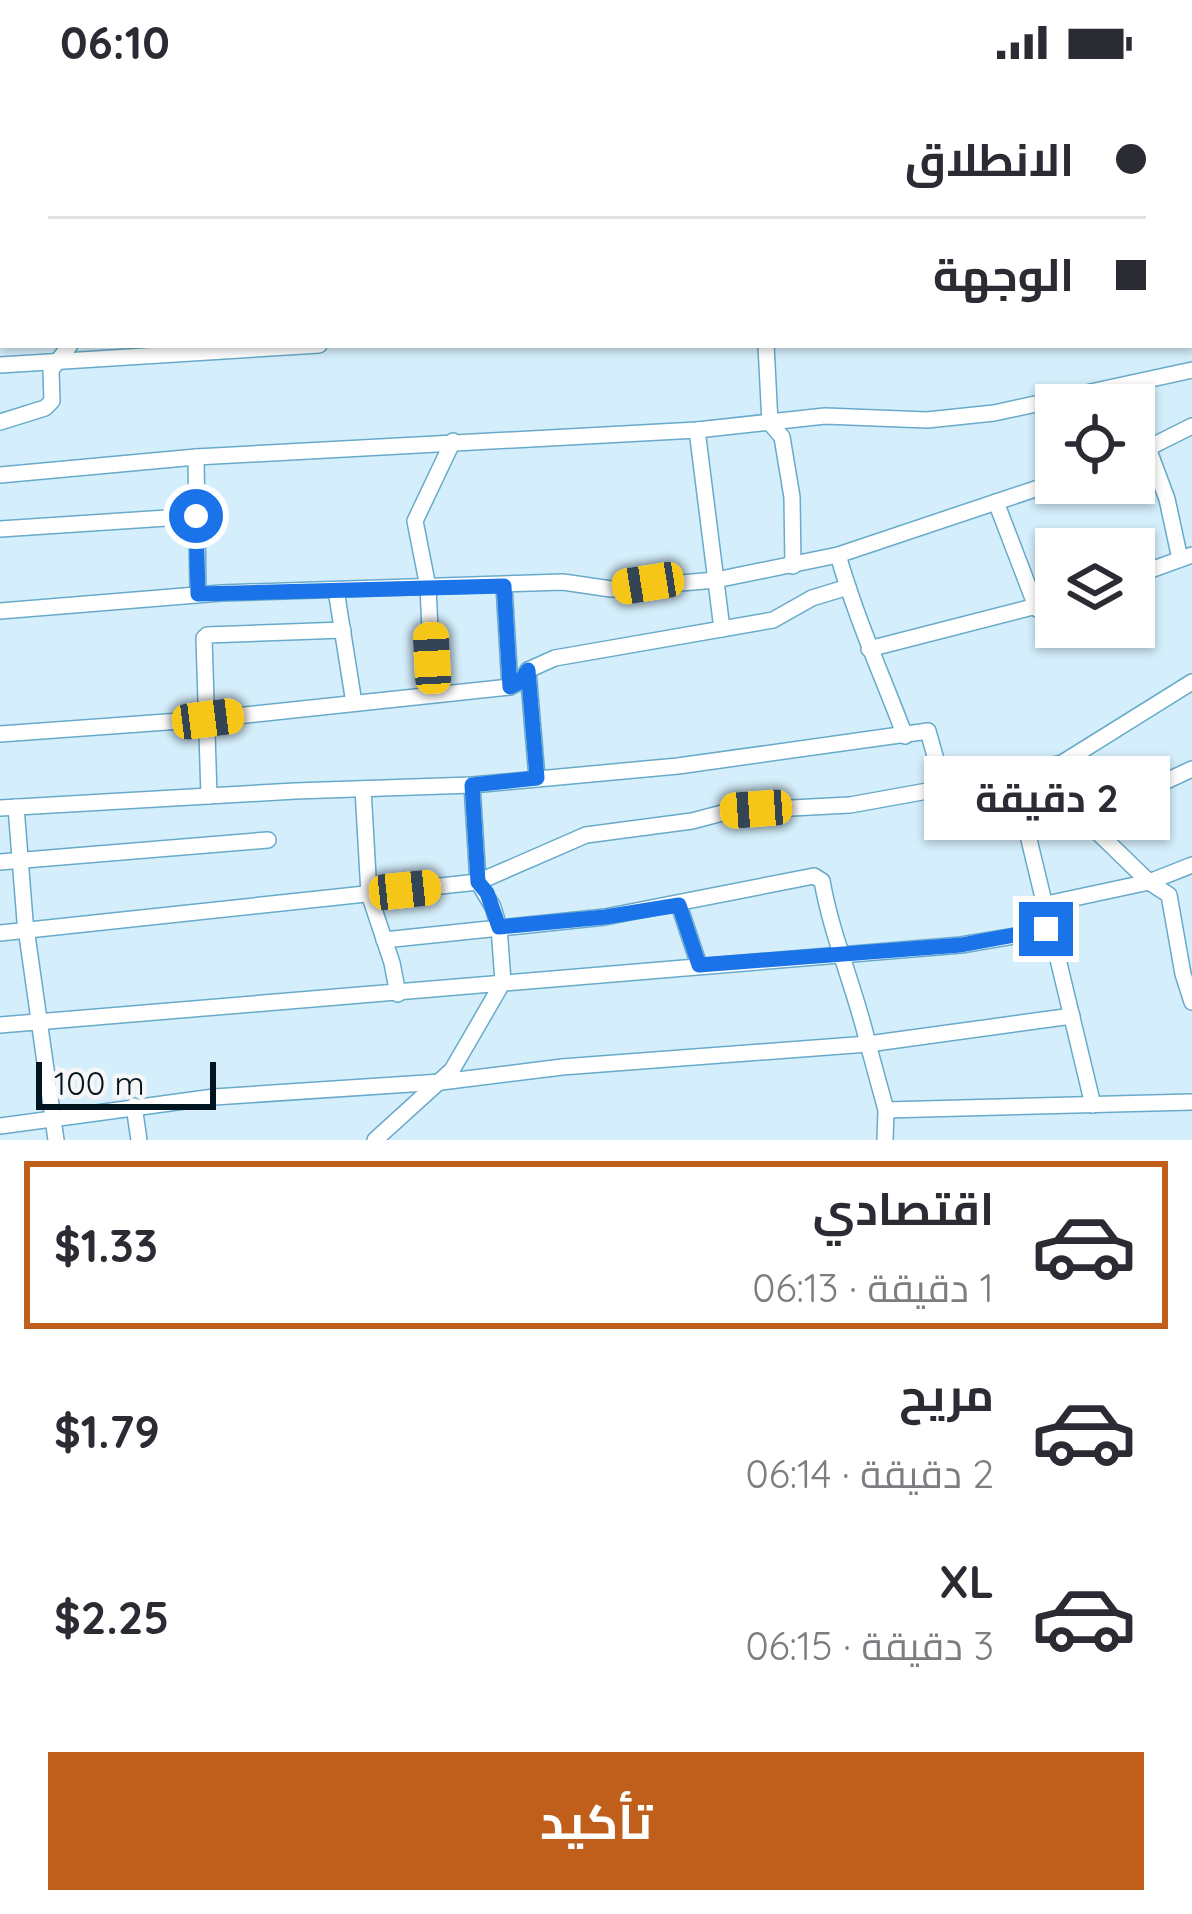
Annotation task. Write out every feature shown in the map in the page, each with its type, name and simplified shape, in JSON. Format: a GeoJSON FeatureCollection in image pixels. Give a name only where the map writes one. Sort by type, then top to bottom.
{"type":"FeatureCollection","features":[{"type":"Feature","properties":{"kind":"street"},"geometry":{"type":"LineString","coordinates":[[0,422],[45,408],[52,400],[51,370],[68,348]]}},
{"type":"Feature","properties":{"kind":"street"},"geometry":{"type":"LineString","coordinates":[[0,365],[271,348]]}},
{"type":"Feature","properties":{"kind":"street"},"geometry":{"type":"LineString","coordinates":[[766,348],[770,423],[782,437],[792,496],[793,566]]}},
{"type":"Feature","properties":{"kind":"street"},"geometry":{"type":"LineString","coordinates":[[0,475],[196,457],[697,430],[825,416],[927,420],[994,413],[1192,370]]}},
{"type":"Feature","properties":{"kind":"street"},"geometry":{"type":"LineString","coordinates":[[1155,444],[1192,426]]}},
{"type":"Feature","properties":{"kind":"street"},"geometry":{"type":"LineString","coordinates":[[697,430],[722,629]]}},
{"type":"Feature","properties":{"kind":"street"},"geometry":{"type":"LineString","coordinates":[[434,694],[428,587],[415,521],[453,441]]}},
{"type":"Feature","properties":{"kind":"street"},"geometry":{"type":"LineString","coordinates":[[196,457],[198,594]]}},
{"type":"Feature","properties":{"kind":"street"},"geometry":{"type":"LineString","coordinates":[[1155,477],[1186,557],[1155,568]]}},
{"type":"Feature","properties":{"kind":"street"},"geometry":{"type":"LineString","coordinates":[[0,611],[198,594],[563,582],[611,589],[716,580],[838,555],[1035,489]]}},
{"type":"Feature","properties":{"kind":"street"},"geometry":{"type":"LineString","coordinates":[[996,502],[1035,604]]}},
{"type":"Feature","properties":{"kind":"street"},"geometry":{"type":"LineString","coordinates":[[0,529],[196,516]]}},
{"type":"Feature","properties":{"kind":"street"},"geometry":{"type":"LineString","coordinates":[[838,555],[905,736]]}},
{"type":"Feature","properties":{"kind":"street"},"geometry":{"type":"LineString","coordinates":[[504,586],[510,687]]}},
{"type":"Feature","properties":{"kind":"street"},"geometry":{"type":"LineString","coordinates":[[0,734],[208,719],[510,687],[528,670],[555,658],[773,620],[812,598],[848,587]]}},
{"type":"Feature","properties":{"kind":"street"},"geometry":{"type":"LineString","coordinates":[[336,590],[355,703]]}},
{"type":"Feature","properties":{"kind":"street"},"geometry":{"type":"LineString","coordinates":[[869,649],[1035,609]]}},
{"type":"Feature","properties":{"kind":"street"},"geometry":{"type":"LineString","coordinates":[[209,796],[207,635],[343,630]]}},
{"type":"Feature","properties":{"kind":"street"},"geometry":{"type":"LineString","coordinates":[[528,670],[537,778]]}},
{"type":"Feature","properties":{"kind":"street"},"geometry":{"type":"LineString","coordinates":[[0,933],[478,882],[586,835],[730,811],[850,805],[944,788],[1062,763],[1192,682]]}},
{"type":"Feature","properties":{"kind":"street"},"geometry":{"type":"LineString","coordinates":[[56,1140],[21,859],[8,808],[472,785],[678,766],[928,731],[944,788]]}},
{"type":"Feature","properties":{"kind":"street"},"geometry":{"type":"LineString","coordinates":[[1062,763],[1073,802],[1084,819],[1169,896],[1192,1002]]}},
{"type":"Feature","properties":{"kind":"street"},"geometry":{"type":"LineString","coordinates":[[1084,819],[1192,769]]}},
{"type":"Feature","properties":{"kind":"street"},"geometry":{"type":"LineString","coordinates":[[1013,773],[1093,1105]]}},
{"type":"Feature","properties":{"kind":"street"},"geometry":{"type":"LineString","coordinates":[[375,1140],[441,1082],[461,1057],[502,982],[499,927],[478,882],[472,785]]}},
{"type":"Feature","properties":{"kind":"street"},"geometry":{"type":"LineString","coordinates":[[363,789],[369,894],[398,994]]}},
{"type":"Feature","properties":{"kind":"street"},"geometry":{"type":"LineString","coordinates":[[0,862],[268,840]]}},
{"type":"Feature","properties":{"kind":"street"},"geometry":{"type":"LineString","coordinates":[[1045,906],[1149,882],[1192,865]]}},
{"type":"Feature","properties":{"kind":"street"},"geometry":{"type":"LineString","coordinates":[[384,940],[605,917],[814,876],[822,881],[829,921],[856,990],[886,1109],[886,1140]]}},
{"type":"Feature","properties":{"kind":"street"},"geometry":{"type":"LineString","coordinates":[[679,905],[699,965]]}},
{"type":"Feature","properties":{"kind":"street"},"geometry":{"type":"LineString","coordinates":[[0,1025],[961,945],[1052,930]]}},
{"type":"Feature","properties":{"kind":"street"},"geometry":{"type":"LineString","coordinates":[[0,1126],[214,1097],[868,1044],[1072,1016]]}},
{"type":"Feature","properties":{"kind":"street"},"geometry":{"type":"LineString","coordinates":[[886,1109],[1192,1102]]}},
{"type":"Feature","properties":{"kind":"street"},"geometry":{"type":"LineString","coordinates":[[134,1106],[139,1140]]}},
{"type":"Feature","properties":{"kind":"route"},"geometry":{"type":"LineString","coordinates":[[196,516],[198,594],[504,586],[510,687],[528,670],[537,778],[472,785],[478,882],[499,927],[679,905],[699,965],[961,945],[1046,929]]}}]}
